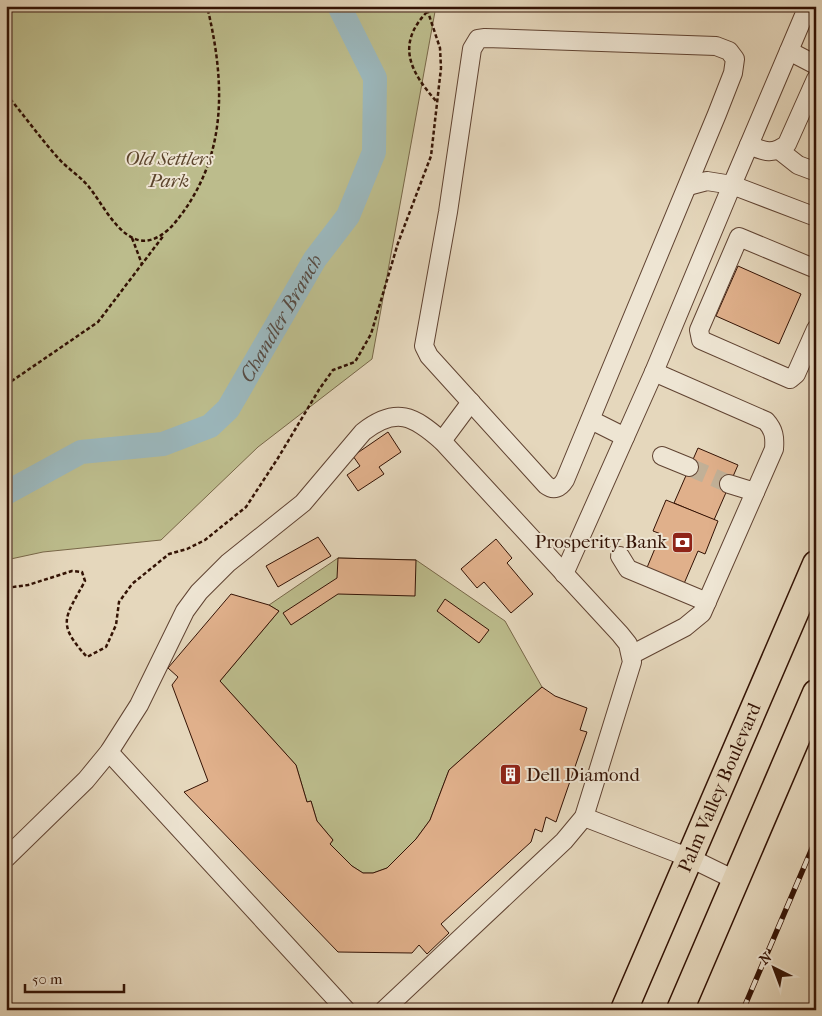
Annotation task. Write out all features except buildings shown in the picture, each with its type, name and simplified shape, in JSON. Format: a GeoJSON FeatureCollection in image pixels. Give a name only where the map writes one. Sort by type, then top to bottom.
{"type":"FeatureCollection","features":[{"type":"Feature","properties":{"kind":"highway","name":"Palm Valley Boulevard"},"geometry":{"type":"LineString","coordinates":[[624,1010],[816,564]]}},
{"type":"Feature","properties":{"kind":"highway"},"geometry":{"type":"LineString","coordinates":[[680,1010],[816,692]]}},
{"type":"Feature","properties":{"kind":"street"},"geometry":{"type":"LineString","coordinates":[[564,574],[654,372],[808,6]]}},
{"type":"Feature","properties":{"kind":"street"},"geometry":{"type":"LineString","coordinates":[[478,39],[716,46],[729,51],[736,64],[688,186],[566,480],[558,488],[554,489],[546,484],[429,356],[424,346],[448,212],[472,48],[478,39]]}},
{"type":"Feature","properties":{"kind":"street"},"geometry":{"type":"LineString","coordinates":[[789,51],[816,65]]}},
{"type":"Feature","properties":{"kind":"street"},"geometry":{"type":"LineString","coordinates":[[750,146],[768,153],[779,150],[787,144],[816,79]]}},
{"type":"Feature","properties":{"kind":"street"},"geometry":{"type":"LineString","coordinates":[[779,150],[808,171]]}},
{"type":"Feature","properties":{"kind":"street"},"geometry":{"type":"LineString","coordinates":[[688,186],[707,181],[732,186],[816,217]]}},
{"type":"Feature","properties":{"kind":"street"},"geometry":{"type":"LineString","coordinates":[[715,227],[816,269]]}},
{"type":"Feature","properties":{"kind":"street"},"geometry":{"type":"LineString","coordinates":[[738,237],[698,330],[702,340],[790,379],[796,374],[816,329]]}},
{"type":"Feature","properties":{"kind":"street"},"geometry":{"type":"LineString","coordinates":[[632,654],[685,627],[702,613],[774,449],[775,439],[772,428],[766,421],[654,372]]}},
{"type":"Feature","properties":{"kind":"street"},"geometry":{"type":"LineString","coordinates":[[442,441],[471,402]]}},
{"type":"Feature","properties":{"kind":"street"},"geometry":{"type":"LineString","coordinates":[[6,858],[86,780],[109,752],[139,705],[185,611],[199,592],[228,563],[303,503],[363,432],[386,417],[402,416],[416,420],[442,441],[620,634],[632,654],[632,662],[584,817],[564,841],[384,1010]]}},
{"type":"Feature","properties":{"kind":"street"},"geometry":{"type":"LineString","coordinates":[[591,420],[625,437]]}},
{"type":"Feature","properties":{"kind":"street"},"geometry":{"type":"LineString","coordinates":[[662,456],[689,468]]}},
{"type":"Feature","properties":{"kind":"street"},"geometry":{"type":"LineString","coordinates":[[729,484],[755,492]]}},
{"type":"Feature","properties":{"kind":"street"},"geometry":{"type":"LineString","coordinates":[[620,556],[628,569],[707,602]]}},
{"type":"Feature","properties":{"kind":"street"},"geometry":{"type":"LineString","coordinates":[[109,752],[346,1010]]}},
{"type":"Feature","properties":{"kind":"street"},"geometry":{"type":"LineString","coordinates":[[584,817],[690,858],[735,880]]}},
{"type":"Feature","properties":{"kind":"path"},"geometry":{"type":"LineString","coordinates":[[6,385],[98,322],[192,201],[201,184],[216,131],[220,100],[215,48],[207,6]]}},
{"type":"Feature","properties":{"kind":"path"},"geometry":{"type":"LineString","coordinates":[[6,588],[28,585],[72,571],[82,572],[85,581],[66,619],[68,631],[87,657],[106,648],[116,625],[119,602],[132,584],[169,554],[187,549],[205,540],[246,507],[333,370],[355,362],[364,347],[374,322],[398,243],[423,181],[430,156],[441,68],[440,48],[426,6]]}},
{"type":"Feature","properties":{"kind":"path"},"geometry":{"type":"LineString","coordinates":[[427,12],[408,42],[410,64],[420,84],[437,102]]}},
{"type":"Feature","properties":{"kind":"path"},"geometry":{"type":"LineString","coordinates":[[6,94],[53,152],[81,179],[106,211],[132,238],[142,264]]}},
{"type":"Feature","properties":{"kind":"path"},"geometry":{"type":"LineString","coordinates":[[132,238],[139,240],[155,238],[165,234]]}},
{"type":"Feature","properties":{"kind":"green space","name":"Old Settlers Park"},"geometry":{"type":"Polygon","coordinates":[[[6,6],[436,6],[372,359],[258,447],[161,540],[43,552],[6,560],[6,6]]]}},
{"type":"Feature","properties":{"kind":"green space"},"geometry":{"type":"Polygon","coordinates":[[[338,558],[416,560],[505,621],[542,687],[449,770],[430,820],[416,839],[387,868],[373,873],[363,873],[352,866],[330,844],[333,840],[317,821],[311,801],[307,802],[296,765],[220,681],[279,611],[269,605],[338,558]]]}},
{"type":"Feature","properties":{"kind":"waterway","name":"Chandler Branch"},"geometry":{"type":"LineString","coordinates":[[6,493],[81,452],[163,444],[210,426],[228,409],[315,259],[348,216],[374,152],[375,78],[339,6]]}},
{"type":"Feature","properties":{"kind":"tunnel"},"geometry":{"type":"LineString","coordinates":[[689,467],[729,484]]}},
{"type":"Feature","properties":{"kind":"railway"},"geometry":{"type":"LineString","coordinates":[[743,1010],[816,839]]}},
{"type":"Feature","properties":{"kind":"place","name":"Prosperity Bank"},"geometry":{"type":"Point","coordinates":[683,542]}},
{"type":"Feature","properties":{"kind":"place","name":"Dell Diamond"},"geometry":{"type":"Point","coordinates":[510,775]}}]}
